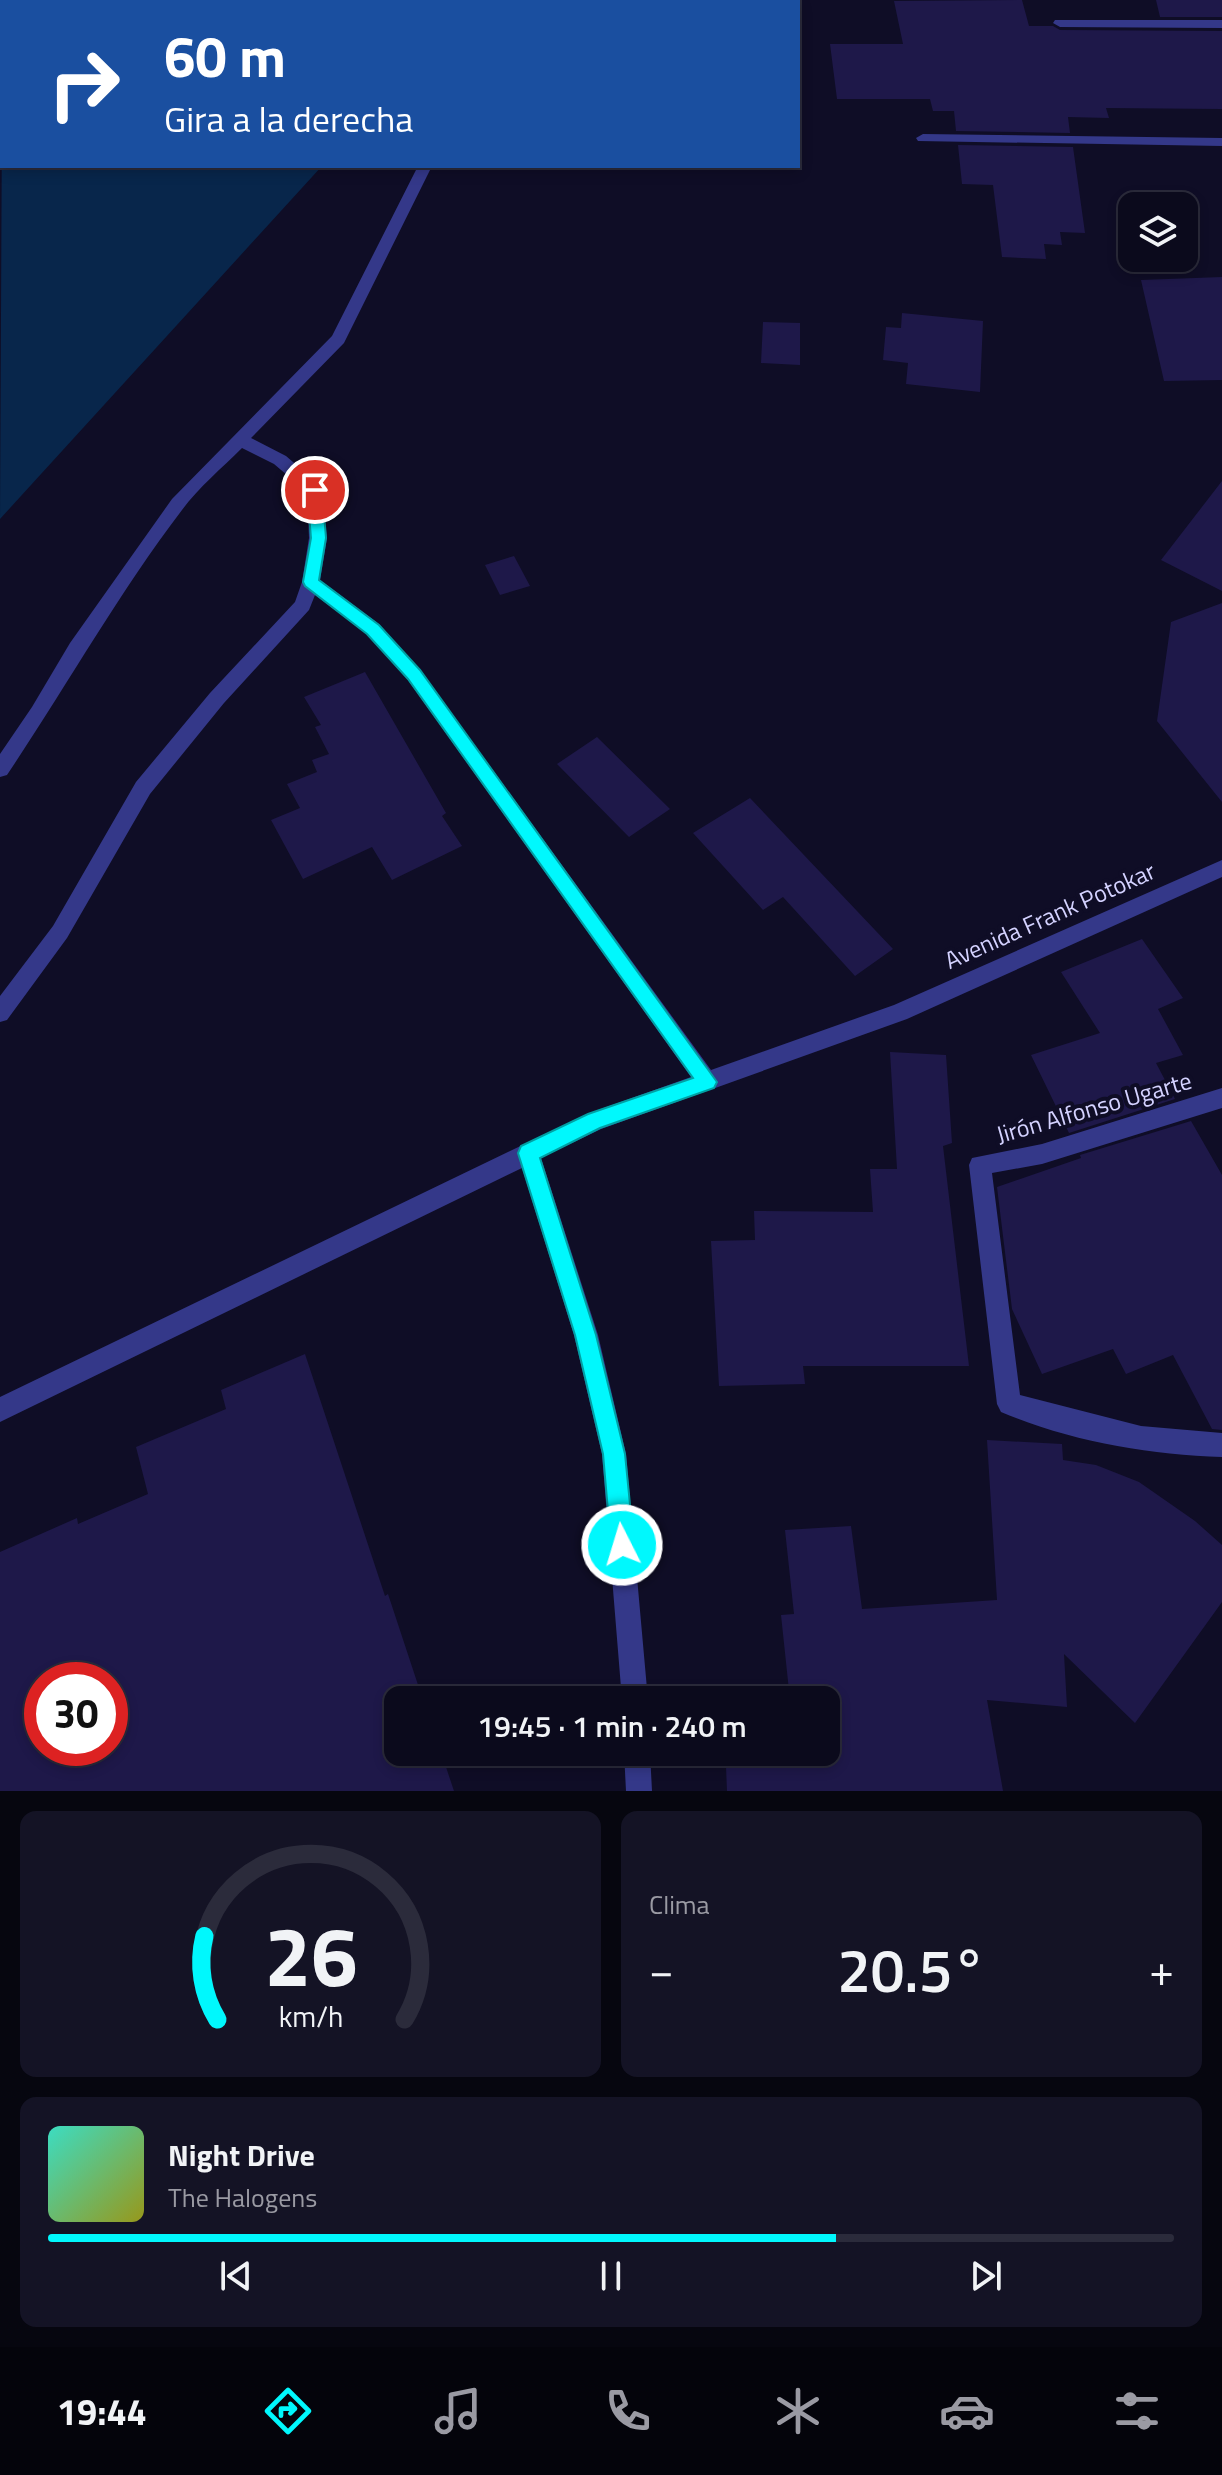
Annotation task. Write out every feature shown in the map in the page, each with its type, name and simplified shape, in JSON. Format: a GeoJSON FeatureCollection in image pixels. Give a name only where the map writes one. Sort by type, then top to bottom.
{"type":"FeatureCollection","features":[{"type":"Feature","properties":{"kind":"street"},"geometry":{"type":"LineString","coordinates":[[1060,23],[1222,24]]}},
{"type":"Feature","properties":{"kind":"street"},"geometry":{"type":"LineString","coordinates":[[923,138],[1222,142]]}},
{"type":"Feature","properties":{"kind":"street"},"geometry":{"type":"LineString","coordinates":[[0,769],[39,712],[76,648],[178,503],[338,339],[424,168]]}},
{"type":"Feature","properties":{"kind":"street"},"geometry":{"type":"LineString","coordinates":[[0,1013],[60,932],[143,788],[217,698],[303,605],[311,582],[318,538],[315,490],[280,460],[240,440]]}},
{"type":"Feature","properties":{"kind":"street"},"geometry":{"type":"LineString","coordinates":[[311,582],[373,629],[414,675],[707,1082]]}},
{"type":"Feature","properties":{"kind":"street","name":"Avenida Frank Potokar"},"geometry":{"type":"LineString","coordinates":[[0,1410],[595,1121],[900,1012],[1222,868]]}},
{"type":"Feature","properties":{"kind":"street","name":"Jirón Alfonso Ugarte"},"geometry":{"type":"LineString","coordinates":[[1222,1098],[1042,1154],[980,1165],[1009,1404],[1104,1432],[1180,1446],[1222,1445]]}},
{"type":"Feature","properties":{"kind":"street"},"geometry":{"type":"LineString","coordinates":[[528,1153],[586,1335],[614,1454],[634,1686]]}},
{"type":"Feature","properties":{"kind":"street"},"geometry":{"type":"LineString","coordinates":[[638,1766],[639,1791]]}},
{"type":"Feature","properties":{"kind":"water"},"geometry":{"type":"Polygon","coordinates":[[[2,168],[320,168],[0,519],[2,168]]]}},
{"type":"Feature","properties":{"kind":"building"},"geometry":{"type":"Polygon","coordinates":[[[1022,0],[1029,26],[1053,26],[1060,30],[1222,31],[1222,109],[1106,108],[1109,118],[1068,117],[1070,133],[956,131],[954,111],[933,111],[930,99],[837,99],[830,44],[903,44],[894,1],[1022,0]]]}},
{"type":"Feature","properties":{"kind":"building"},"geometry":{"type":"Polygon","coordinates":[[[1156,0],[1222,0],[1222,17],[1160,17],[1156,0]]]}},
{"type":"Feature","properties":{"kind":"building"},"geometry":{"type":"Polygon","coordinates":[[[958,145],[1073,147],[1085,233],[1060,232],[1062,245],[1044,244],[1046,259],[1002,257],[993,185],[962,184],[958,145]]]}},
{"type":"Feature","properties":{"kind":"building"},"geometry":{"type":"Polygon","coordinates":[[[1222,277],[1222,380],[1164,381],[1141,280],[1222,277]]]}},
{"type":"Feature","properties":{"kind":"building"},"geometry":{"type":"Polygon","coordinates":[[[902,313],[983,321],[980,392],[906,384],[908,363],[883,360],[886,327],[901,328],[902,313]]]}},
{"type":"Feature","properties":{"kind":"building"},"geometry":{"type":"Polygon","coordinates":[[[763,322],[800,323],[800,365],[761,363],[763,322]]]}},
{"type":"Feature","properties":{"kind":"building"},"geometry":{"type":"Polygon","coordinates":[[[1222,481],[1222,591],[1161,560],[1222,481]]]}},
{"type":"Feature","properties":{"kind":"building"},"geometry":{"type":"Polygon","coordinates":[[[514,556],[530,586],[500,595],[485,565],[514,556]]]}},
{"type":"Feature","properties":{"kind":"building"},"geometry":{"type":"Polygon","coordinates":[[[1222,603],[1222,802],[1157,721],[1171,622],[1222,603]]]}},
{"type":"Feature","properties":{"kind":"building"},"geometry":{"type":"Polygon","coordinates":[[[365,672],[446,813],[442,816],[462,846],[392,880],[372,847],[303,879],[271,820],[300,808],[287,784],[317,772],[312,760],[329,754],[315,727],[321,725],[304,697],[365,672]]]}},
{"type":"Feature","properties":{"kind":"building"},"geometry":{"type":"Polygon","coordinates":[[[597,737],[670,809],[629,837],[557,764],[597,737]]]}},
{"type":"Feature","properties":{"kind":"building"},"geometry":{"type":"Polygon","coordinates":[[[750,798],[893,949],[855,976],[783,897],[763,910],[693,833],[750,798]]]}},
{"type":"Feature","properties":{"kind":"building"},"geometry":{"type":"Polygon","coordinates":[[[1142,939],[1183,998],[1158,1009],[1183,1055],[1156,1063],[1175,1099],[1069,1133],[1031,1055],[1100,1033],[1061,972],[1142,939]]]}},
{"type":"Feature","properties":{"kind":"building"},"geometry":{"type":"Polygon","coordinates":[[[890,1052],[946,1055],[952,1143],[943,1146],[969,1366],[803,1366],[805,1384],[719,1386],[711,1241],[755,1240],[754,1211],[873,1212],[870,1169],[897,1169],[890,1052]]]}},
{"type":"Feature","properties":{"kind":"building"},"geometry":{"type":"Polygon","coordinates":[[[1191,1121],[1222,1175],[1222,1430],[1212,1429],[1173,1355],[1126,1374],[1113,1349],[1042,1374],[1012,1309],[997,1187],[1081,1158],[1080,1155],[1191,1121]]]}},
{"type":"Feature","properties":{"kind":"building"},"geometry":{"type":"Polygon","coordinates":[[[305,1354],[385,1596],[388,1594],[418,1686],[384,1686],[384,1766],[446,1766],[454,1791],[0,1791],[0,1552],[77,1518],[78,1524],[148,1494],[136,1447],[226,1409],[221,1390],[305,1354]]]}},
{"type":"Feature","properties":{"kind":"building"},"geometry":{"type":"Polygon","coordinates":[[[987,1440],[1062,1444],[1063,1460],[1096,1465],[1139,1482],[1195,1521],[1222,1545],[1222,1602],[1135,1723],[1064,1654],[1067,1707],[987,1700],[1003,1791],[727,1791],[726,1767],[840,1766],[840,1686],[789,1686],[781,1615],[794,1614],[785,1530],[851,1526],[862,1609],[997,1600],[987,1440]]]}},
{"type":"Feature","properties":{"kind":"route"},"geometry":{"type":"LineString","coordinates":[[315,490],[318,538],[311,582],[373,629],[414,675],[707,1082],[595,1121],[528,1153],[586,1335],[614,1454],[622,1545]]}}]}
